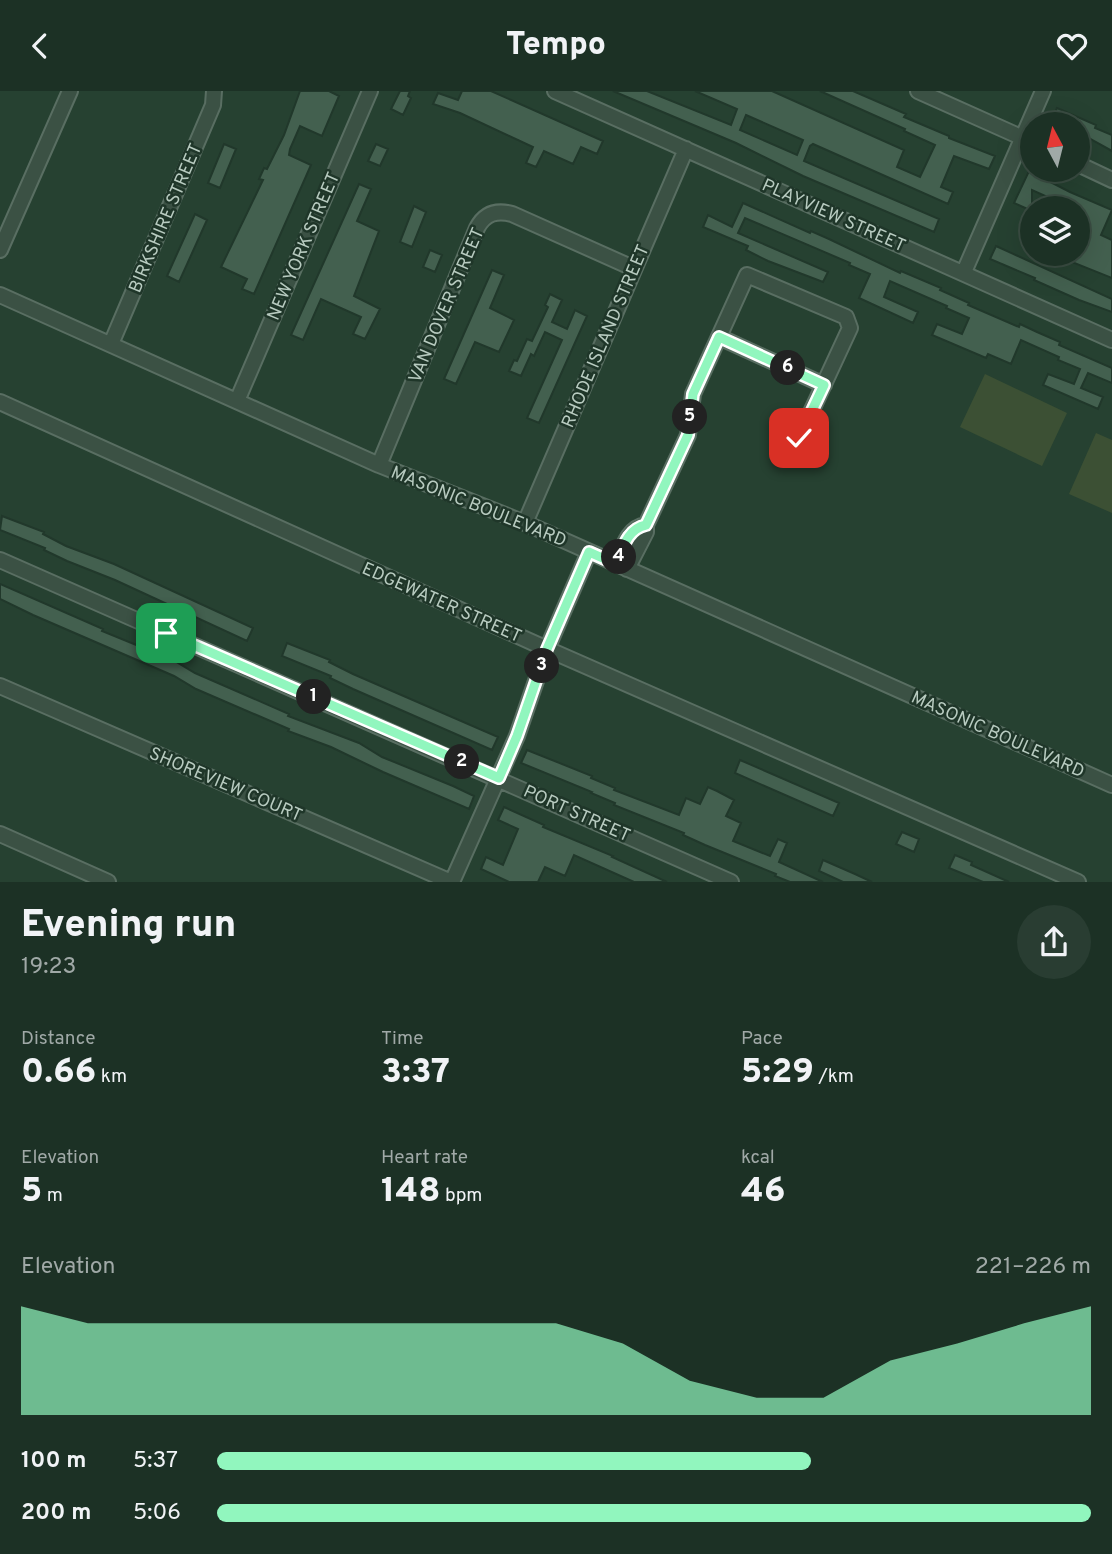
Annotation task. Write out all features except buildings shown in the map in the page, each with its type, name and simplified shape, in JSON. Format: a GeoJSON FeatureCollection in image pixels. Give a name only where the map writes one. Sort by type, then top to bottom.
{"type":"FeatureCollection","features":[{"type":"Feature","properties":{"kind":"street"},"geometry":{"type":"LineString","coordinates":[[0,250],[70,91]]}},
{"type":"Feature","properties":{"kind":"street","name":"BIRKSHIRE STREET"},"geometry":{"type":"LineString","coordinates":[[111,344],[213,104],[214,91]]}},
{"type":"Feature","properties":{"kind":"street","name":"NEW YORK STREET"},"geometry":{"type":"LineString","coordinates":[[237,401],[370,91]]}},
{"type":"Feature","properties":{"kind":"street","name":"PLAYVIEW STREET"},"geometry":{"type":"LineString","coordinates":[[555,91],[1112,340]]}},
{"type":"Feature","properties":{"kind":"street"},"geometry":{"type":"LineString","coordinates":[[918,91],[1020,137]]}},
{"type":"Feature","properties":{"kind":"street"},"geometry":{"type":"LineString","coordinates":[[1036,112],[1043,91]]}},
{"type":"Feature","properties":{"kind":"street","name":"RHODE ISLAND STREET"},"geometry":{"type":"LineString","coordinates":[[525,523],[686,149]]}},
{"type":"Feature","properties":{"kind":"street"},"geometry":{"type":"LineString","coordinates":[[964,272],[1020,155]]}},
{"type":"Feature","properties":{"kind":"street"},"geometry":{"type":"LineString","coordinates":[[1090,170],[1112,180]]}},
{"type":"Feature","properties":{"kind":"street","name":"VAN DOVER STREET"},"geometry":{"type":"LineString","coordinates":[[379,465],[477,227],[485,216],[493,213],[512,214],[633,268]]}},
{"type":"Feature","properties":{"kind":"street"},"geometry":{"type":"LineString","coordinates":[[622,566],[646,532],[646,525],[688,435],[693,394],[747,275],[846,317],[850,327],[799,438]]}},
{"type":"Feature","properties":{"kind":"street","name":"MASONIC BOULEVARD"},"geometry":{"type":"LineString","coordinates":[[0,295],[379,465],[525,523],[1112,785]]}},
{"type":"Feature","properties":{"kind":"street"},"geometry":{"type":"LineString","coordinates":[[719,337],[824,385]]}},
{"type":"Feature","properties":{"kind":"street","name":"EDGEWATER STREET"},"geometry":{"type":"LineString","coordinates":[[0,402],[547,649],[1079,882]]}},
{"type":"Feature","properties":{"kind":"street"},"geometry":{"type":"LineString","coordinates":[[452,882],[499,778],[547,649],[589,552]]}},
{"type":"Feature","properties":{"kind":"street","name":"PORT STREET"},"geometry":{"type":"LineString","coordinates":[[0,560],[731,882]]}},
{"type":"Feature","properties":{"kind":"street","name":"SHOREVIEW COURT"},"geometry":{"type":"LineString","coordinates":[[0,686],[452,882]]}},
{"type":"Feature","properties":{"kind":"street"},"geometry":{"type":"LineString","coordinates":[[0,834],[108,882]]}},
{"type":"Feature","properties":{"kind":"green space"},"geometry":{"type":"Polygon","coordinates":[[[985,374],[1067,413],[1042,466],[960,427],[985,374]]]}},
{"type":"Feature","properties":{"kind":"green space"},"geometry":{"type":"Polygon","coordinates":[[[1096,433],[1112,440],[1112,513],[1069,494],[1096,433]]]}},
{"type":"Feature","properties":{"kind":"route"},"geometry":{"type":"LineString","coordinates":[[166,633],[499,778],[517,736],[547,649],[589,552],[616,564],[630,533],[646,525],[688,435],[693,394],[719,337],[824,385],[799,438]]}}]}
